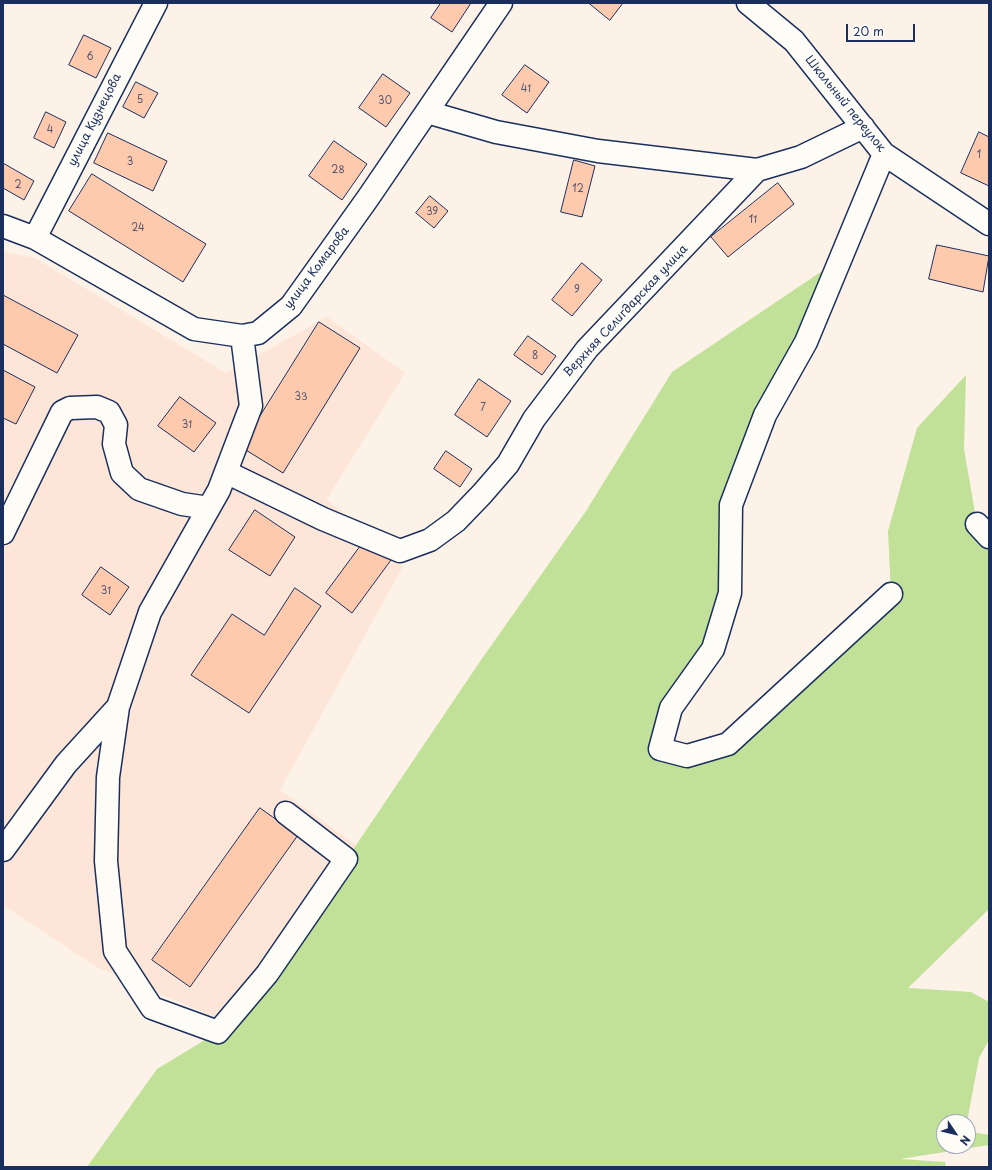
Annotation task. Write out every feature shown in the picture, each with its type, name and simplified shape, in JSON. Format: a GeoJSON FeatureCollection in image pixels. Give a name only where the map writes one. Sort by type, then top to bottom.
{"type":"FeatureCollection","features":[{"type":"Feature","properties":{"kind":"street","name":"улица Кузнецова"},"geometry":{"type":"LineString","coordinates":[[35,238],[156,3]]}},
{"type":"Feature","properties":{"kind":"street","name":"улица Комарова"},"geometry":{"type":"LineString","coordinates":[[3,226],[35,238],[194,329],[242,336],[258,333],[291,306],[427,112],[501,3]]}},
{"type":"Feature","properties":{"kind":"street","name":"Школьный переулок"},"geometry":{"type":"LineString","coordinates":[[748,3],[794,41],[884,154],[989,224]]}},
{"type":"Feature","properties":{"kind":"street"},"geometry":{"type":"LineString","coordinates":[[427,112],[496,132],[598,152],[756,170],[801,157],[863,127]]}},
{"type":"Feature","properties":{"kind":"street"},"geometry":{"type":"LineString","coordinates":[[884,154],[806,342],[765,416],[731,505],[730,593],[713,649],[671,708],[660,749],[687,756],[728,744],[891,594]]}},
{"type":"Feature","properties":{"kind":"street","name":"Верхняя Селигдарская улица"},"geometry":{"type":"LineString","coordinates":[[226,472],[323,519],[400,551],[430,540],[456,521],[482,494],[508,464],[534,419],[562,379],[587,349],[756,170]]}},
{"type":"Feature","properties":{"kind":"street"},"geometry":{"type":"LineString","coordinates":[[242,336],[251,406],[219,490],[150,612],[118,707],[108,777],[106,861],[115,951],[152,1008],[218,1032],[266,974],[346,859],[286,813]]}},
{"type":"Feature","properties":{"kind":"street"},"geometry":{"type":"LineString","coordinates":[[3,533],[62,412],[70,408],[98,407],[109,412],[116,425],[114,444],[122,472],[138,489],[182,504],[208,508]]}},
{"type":"Feature","properties":{"kind":"street"},"geometry":{"type":"LineString","coordinates":[[3,850],[66,764],[118,707]]}},
{"type":"Feature","properties":{"kind":"shaded area"},"geometry":{"type":"Polygon","coordinates":[[[3,252],[35,258],[226,373],[327,317],[405,373],[327,499],[403,566],[280,790],[356,845],[226,1022],[95,966],[3,905],[3,252]]]}},
{"type":"Feature","properties":{"kind":"green space"},"geometry":{"type":"Polygon","coordinates":[[[840,259],[731,505],[730,593],[660,749],[728,744],[891,594],[888,531],[917,428],[966,375],[964,449],[977,524],[989,537],[989,909],[908,988],[971,992],[989,1002],[989,1040],[979,1058],[968,1114],[936,1114],[936,1153],[900,1159],[945,1162],[946,1167],[87,1167],[157,1069],[218,1032],[344,863],[481,660],[586,511],[672,372],[840,259]]]}},
{"type":"Feature","properties":{"kind":"green space"},"geometry":{"type":"Polygon","coordinates":[[[976,1133],[989,1135],[989,1145],[976,1147],[976,1133]]]}},
{"type":"Feature","properties":{"kind":"building"},"geometry":{"type":"Polygon","coordinates":[[[441,3],[471,3],[452,32],[431,18],[441,3]]]}},
{"type":"Feature","properties":{"kind":"building"},"geometry":{"type":"Polygon","coordinates":[[[589,3],[623,3],[610,20],[589,3]]]}},
{"type":"Feature","properties":{"kind":"building"},"geometry":{"type":"Polygon","coordinates":[[[84,35],[111,48],[96,78],[69,65],[84,35]]]}},
{"type":"Feature","properties":{"kind":"building"},"geometry":{"type":"Polygon","coordinates":[[[525,65],[549,82],[527,113],[502,95],[525,65]]]}},
{"type":"Feature","properties":{"kind":"building"},"geometry":{"type":"Polygon","coordinates":[[[383,74],[410,93],[386,127],[359,108],[383,74]]]}},
{"type":"Feature","properties":{"kind":"building"},"geometry":{"type":"Polygon","coordinates":[[[136,82],[158,93],[144,118],[123,107],[136,82]]]}},
{"type":"Feature","properties":{"kind":"building"},"geometry":{"type":"Polygon","coordinates":[[[46,112],[66,122],[54,148],[34,138],[46,112]]]}},
{"type":"Feature","properties":{"kind":"building"},"geometry":{"type":"Polygon","coordinates":[[[979,132],[989,137],[989,186],[961,173],[979,132]]]}},
{"type":"Feature","properties":{"kind":"building"},"geometry":{"type":"Polygon","coordinates":[[[108,133],[167,161],[153,191],[94,163],[108,133]]]}},
{"type":"Feature","properties":{"kind":"building"},"geometry":{"type":"Polygon","coordinates":[[[334,141],[367,164],[342,200],[309,176],[334,141]]]}},
{"type":"Feature","properties":{"kind":"building"},"geometry":{"type":"Polygon","coordinates":[[[574,160],[595,166],[582,217],[561,212],[574,160]]]}},
{"type":"Feature","properties":{"kind":"building"},"geometry":{"type":"Polygon","coordinates":[[[3,163],[34,181],[24,200],[3,188],[3,163]]]}},
{"type":"Feature","properties":{"kind":"building"},"geometry":{"type":"Polygon","coordinates":[[[92,174],[206,244],[183,282],[69,211],[92,174]]]}},
{"type":"Feature","properties":{"kind":"building"},"geometry":{"type":"Polygon","coordinates":[[[778,183],[794,204],[728,257],[711,237],[778,183]]]}},
{"type":"Feature","properties":{"kind":"building"},"geometry":{"type":"Polygon","coordinates":[[[430,196],[448,211],[434,228],[416,213],[430,196]]]}},
{"type":"Feature","properties":{"kind":"building"},"geometry":{"type":"Polygon","coordinates":[[[937,245],[989,256],[983,292],[929,279],[937,245]]]}},
{"type":"Feature","properties":{"kind":"building"},"geometry":{"type":"Polygon","coordinates":[[[582,263],[602,280],[572,316],[552,300],[582,263]]]}},
{"type":"Feature","properties":{"kind":"building"},"geometry":{"type":"Polygon","coordinates":[[[3,295],[78,335],[57,373],[3,344],[3,295]]]}},
{"type":"Feature","properties":{"kind":"building"},"geometry":{"type":"Polygon","coordinates":[[[319,322],[360,348],[283,473],[241,447],[319,322]]]}},
{"type":"Feature","properties":{"kind":"building"},"geometry":{"type":"Polygon","coordinates":[[[528,336],[556,356],[542,375],[514,355],[528,336]]]}},
{"type":"Feature","properties":{"kind":"building"},"geometry":{"type":"Polygon","coordinates":[[[3,370],[35,387],[16,424],[3,418],[3,370]]]}},
{"type":"Feature","properties":{"kind":"building"},"geometry":{"type":"Polygon","coordinates":[[[479,379],[511,401],[487,437],[455,415],[479,379]]]}},
{"type":"Feature","properties":{"kind":"building"},"geometry":{"type":"Polygon","coordinates":[[[180,397],[216,423],[194,452],[158,426],[180,397]]]}},
{"type":"Feature","properties":{"kind":"building"},"geometry":{"type":"Polygon","coordinates":[[[446,451],[472,469],[460,487],[434,469],[446,451]]]}},
{"type":"Feature","properties":{"kind":"building"},"geometry":{"type":"Polygon","coordinates":[[[255,510],[295,537],[270,576],[229,550],[255,510]]]}},
{"type":"Feature","properties":{"kind":"building"},"geometry":{"type":"Polygon","coordinates":[[[365,540],[391,560],[352,613],[326,593],[365,540]]]}},
{"type":"Feature","properties":{"kind":"building"},"geometry":{"type":"Polygon","coordinates":[[[101,567],[129,587],[110,615],[82,595],[101,567]]]}},
{"type":"Feature","properties":{"kind":"building"},"geometry":{"type":"Polygon","coordinates":[[[295,588],[321,606],[249,713],[191,675],[232,614],[264,635],[295,588]]]}},
{"type":"Feature","properties":{"kind":"building"},"geometry":{"type":"Polygon","coordinates":[[[260,808],[298,835],[190,987],[152,960],[260,808]]]}}]}
